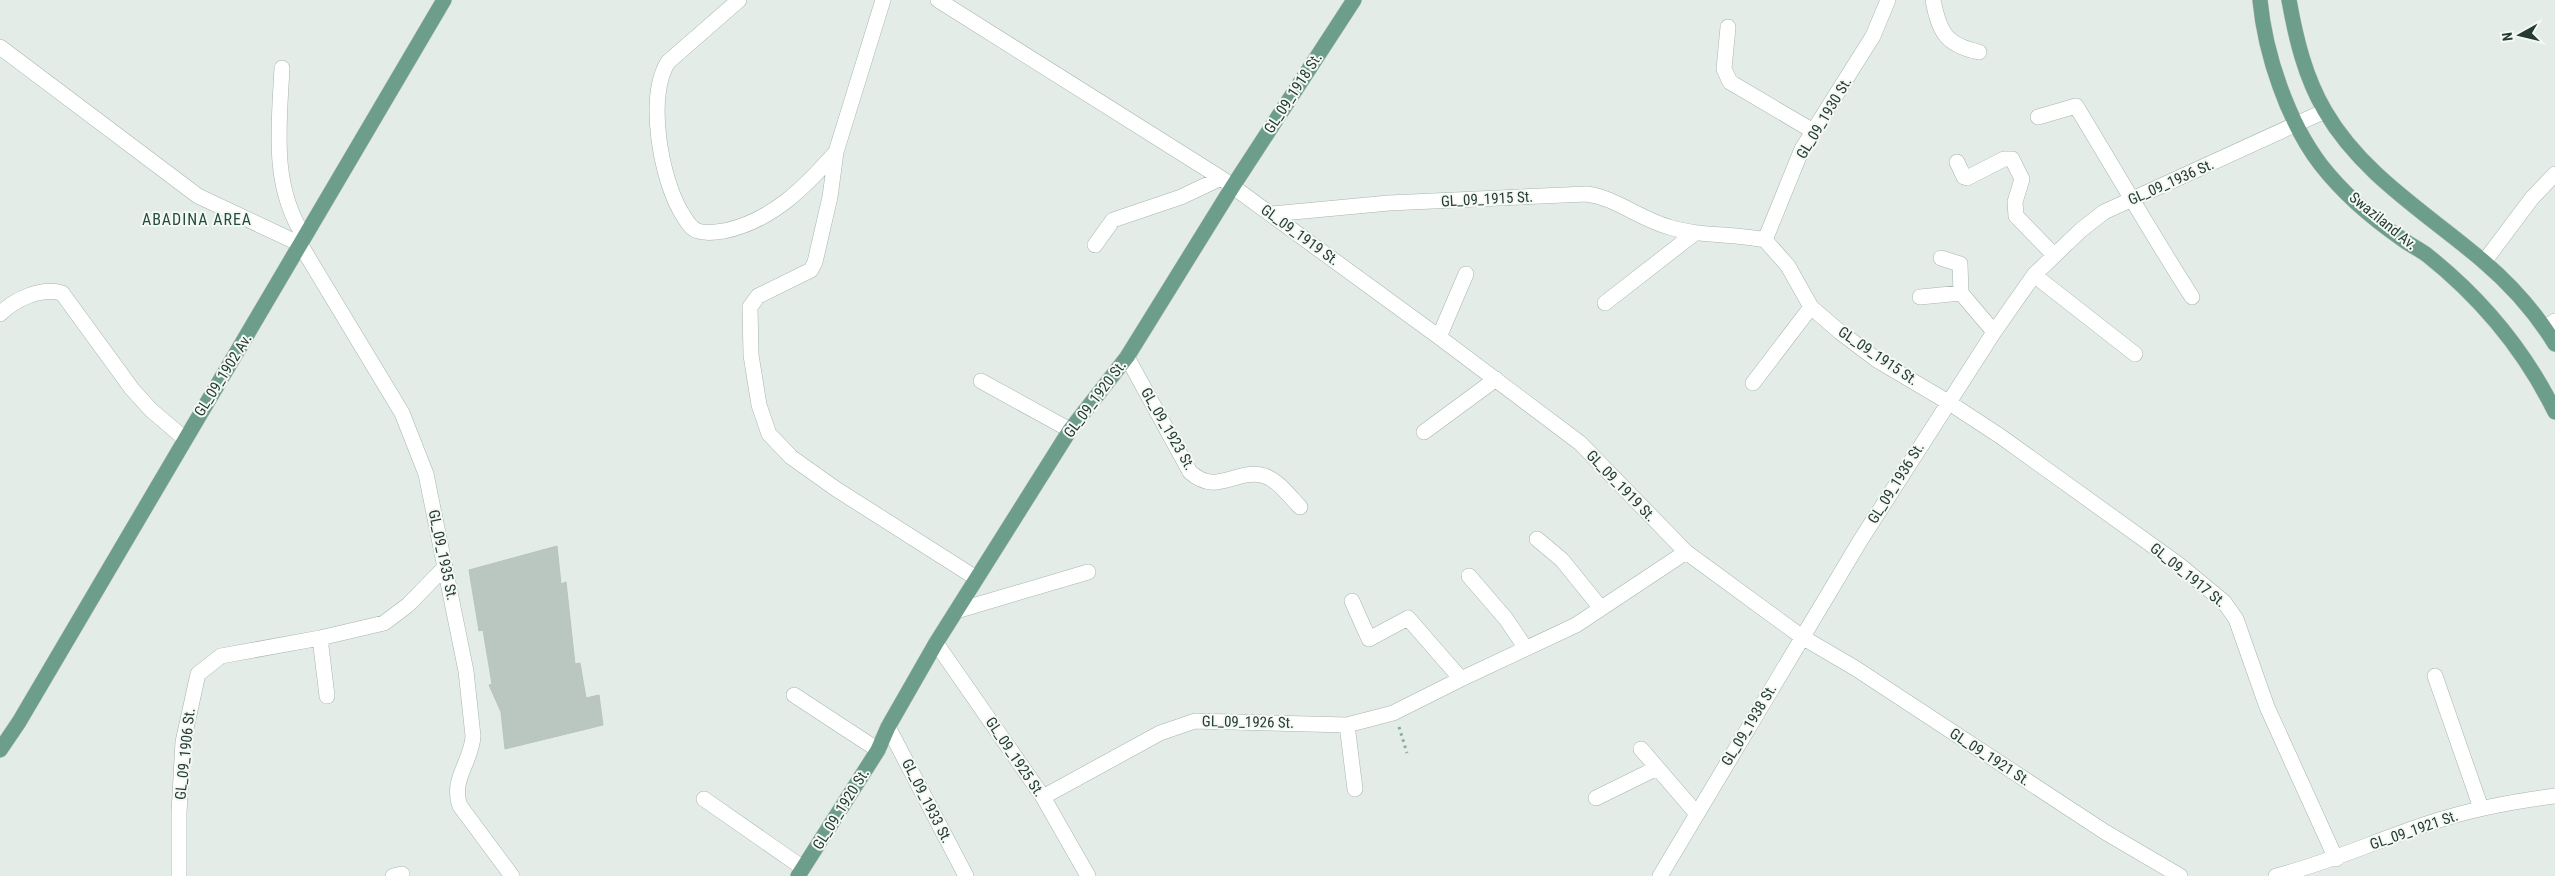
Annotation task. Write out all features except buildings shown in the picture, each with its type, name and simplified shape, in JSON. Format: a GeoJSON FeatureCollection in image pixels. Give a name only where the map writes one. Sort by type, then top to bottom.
{"type":"FeatureCollection","features":[{"type":"Feature","properties":{"kind":"main road","name":"GL_09_1902 Av."},"geometry":{"type":"LineString","coordinates":[[0,750],[19,722],[184,438],[242,346],[302,240],[444,0]]}},
{"type":"Feature","properties":{"kind":"main road","name":"GL_09_1918 St."},"geometry":{"type":"LineString","coordinates":[[1227,182],[1354,0]]}},
{"type":"Feature","properties":{"kind":"main road","name":"Swaziland Av."},"geometry":{"type":"LineString","coordinates":[[2260,0],[2270,54],[2296,124],[2321,165],[2354,200],[2389,229],[2426,255],[2485,310],[2529,364],[2555,412]]}},
{"type":"Feature","properties":{"kind":"main road","name":"Swaziland Av."},"geometry":{"type":"LineString","coordinates":[[2289,0],[2299,48],[2310,80],[2325,111],[2352,149],[2367,166],[2484,262],[2523,301],[2550,324],[2555,344]]}},
{"type":"Feature","properties":{"kind":"main road","name":"GL_09_1920 St."},"geometry":{"type":"LineString","coordinates":[[801,872],[878,750],[888,727],[976,578],[1070,430],[1127,357],[1227,182]]}},
{"type":"Feature","properties":{"kind":"street"},"geometry":{"type":"LineString","coordinates":[[739,0],[668,62],[661,73],[659,86],[659,142],[663,168],[672,196],[686,221],[695,231],[708,234],[754,223],[807,184],[836,152]]}},
{"type":"Feature","properties":{"kind":"street"},"geometry":{"type":"LineString","coordinates":[[883,0],[836,152],[830,197],[810,270],[758,296],[750,307],[750,355],[759,405],[769,434],[791,457],[836,489],[976,578]]}},
{"type":"Feature","properties":{"kind":"street","name":"GL_09_1919 St."},"geometry":{"type":"LineString","coordinates":[[938,0],[1227,182],[1496,378],[1580,443],[1686,552],[1802,636]]}},
{"type":"Feature","properties":{"kind":"street","name":"GL_09_1930 St."},"geometry":{"type":"LineString","coordinates":[[1765,240],[1798,158],[1873,36],[1888,0]]}},
{"type":"Feature","properties":{"kind":"street"},"geometry":{"type":"LineString","coordinates":[[1933,0],[1938,22],[1944,35],[1952,43],[1965,50],[1979,52]]}},
{"type":"Feature","properties":{"kind":"street"},"geometry":{"type":"LineString","coordinates":[[1728,27],[1724,70],[1730,82],[1813,131]]}},
{"type":"Feature","properties":{"kind":"street"},"geometry":{"type":"LineString","coordinates":[[0,47],[198,196],[302,240]]}},
{"type":"Feature","properties":{"kind":"street","name":"GL_09_1935 St."},"geometry":{"type":"LineString","coordinates":[[282,68],[278,150],[281,180],[294,220],[302,240],[402,413],[426,474],[466,671],[473,736],[473,745],[456,785],[456,797],[460,806],[512,876]]}},
{"type":"Feature","properties":{"kind":"street"},"geometry":{"type":"LineString","coordinates":[[2038,117],[2076,106],[2132,198],[2146,226],[2192,297]]}},
{"type":"Feature","properties":{"kind":"street","name":"GL_09_1936 St."},"geometry":{"type":"LineString","coordinates":[[1802,636],[1948,402],[2034,275],[2104,212],[2325,111]]}},
{"type":"Feature","properties":{"kind":"street"},"geometry":{"type":"LineString","coordinates":[[1957,162],[1964,177],[1967,178],[2004,158],[2012,159],[2022,179],[2014,202],[2016,216],[2054,255]]}},
{"type":"Feature","properties":{"kind":"street"},"geometry":{"type":"LineString","coordinates":[[2484,262],[2532,198],[2555,174]]}},
{"type":"Feature","properties":{"kind":"street"},"geometry":{"type":"LineString","coordinates":[[1095,244],[1113,220],[1227,182]]}},
{"type":"Feature","properties":{"kind":"street","name":"GL_09_1915 St."},"geometry":{"type":"LineString","coordinates":[[1272,214],[1389,203],[1587,194],[1606,198],[1634,214],[1669,228],[1695,233],[1726,234],[1765,240],[1777,250],[1788,266],[1811,307],[1877,360],[1948,402]]}},
{"type":"Feature","properties":{"kind":"street"},"geometry":{"type":"LineString","coordinates":[[1605,303],[1695,233]]}},
{"type":"Feature","properties":{"kind":"street"},"geometry":{"type":"LineString","coordinates":[[1940,258],[1960,264],[1961,293],[1994,332]]}},
{"type":"Feature","properties":{"kind":"street"},"geometry":{"type":"LineString","coordinates":[[1439,337],[1466,274]]}},
{"type":"Feature","properties":{"kind":"street"},"geometry":{"type":"LineString","coordinates":[[2034,275],[2135,354]]}},
{"type":"Feature","properties":{"kind":"street"},"geometry":{"type":"LineString","coordinates":[[0,314],[13,301],[52,290],[62,293],[132,389],[151,410],[184,438]]}},
{"type":"Feature","properties":{"kind":"street"},"geometry":{"type":"LineString","coordinates":[[1920,297],[1961,293]]}},
{"type":"Feature","properties":{"kind":"street"},"geometry":{"type":"LineString","coordinates":[[1753,383],[1811,307]]}},
{"type":"Feature","properties":{"kind":"street","name":"GL_09_1923 St."},"geometry":{"type":"LineString","coordinates":[[1127,357],[1190,472],[1199,479],[1210,483],[1250,475],[1264,476],[1275,482],[1300,507]]}},
{"type":"Feature","properties":{"kind":"street"},"geometry":{"type":"LineString","coordinates":[[1424,432],[1496,378]]}},
{"type":"Feature","properties":{"kind":"street"},"geometry":{"type":"LineString","coordinates":[[981,381],[1070,430]]}},
{"type":"Feature","properties":{"kind":"street","name":"GL_09_1917 St."},"geometry":{"type":"LineString","coordinates":[[1948,402],[2108,513],[2178,564],[2224,602],[2236,619],[2267,707],[2336,859]]}},
{"type":"Feature","properties":{"kind":"street"},"geometry":{"type":"LineString","coordinates":[[1537,539],[1562,560],[1600,607]]}},
{"type":"Feature","properties":{"kind":"street","name":"GL_09_1926 St."},"geometry":{"type":"LineString","coordinates":[[1043,797],[1160,733],[1194,721],[1347,725],[1393,713],[1525,647],[1576,625],[1600,607],[1686,552]]}},
{"type":"Feature","properties":{"kind":"street","name":"GL_09_1906 St."},"geometry":{"type":"LineString","coordinates":[[179,876],[179,813],[183,742],[198,674],[221,656],[320,638],[384,623],[408,605],[445,567]]}},
{"type":"Feature","properties":{"kind":"street"},"geometry":{"type":"LineString","coordinates":[[956,611],[1088,572]]}},
{"type":"Feature","properties":{"kind":"street"},"geometry":{"type":"LineString","coordinates":[[1469,576],[1506,618],[1525,647]]}},
{"type":"Feature","properties":{"kind":"street"},"geometry":{"type":"LineString","coordinates":[[1352,601],[1369,639],[1408,618],[1461,678]]}},
{"type":"Feature","properties":{"kind":"street","name":"GL_09_1938 St."},"geometry":{"type":"LineString","coordinates":[[1660,876],[1802,636]]}},
{"type":"Feature","properties":{"kind":"street","name":"GL_09_1921 St."},"geometry":{"type":"LineString","coordinates":[[1802,636],[1855,668],[2105,832],[2180,876]]}},
{"type":"Feature","properties":{"kind":"street"},"geometry":{"type":"LineString","coordinates":[[320,638],[327,696]]}},
{"type":"Feature","properties":{"kind":"street","name":"GL_09_1925 St."},"geometry":{"type":"LineString","coordinates":[[936,643],[1043,797],[1088,876]]}},
{"type":"Feature","properties":{"kind":"street"},"geometry":{"type":"LineString","coordinates":[[2435,676],[2481,808]]}},
{"type":"Feature","properties":{"kind":"street"},"geometry":{"type":"LineString","coordinates":[[794,696],[878,750]]}},
{"type":"Feature","properties":{"kind":"street"},"geometry":{"type":"LineString","coordinates":[[1347,725],[1355,789]]}},
{"type":"Feature","properties":{"kind":"street","name":"GL_09_1933 St."},"geometry":{"type":"LineString","coordinates":[[888,727],[966,876]]}},
{"type":"Feature","properties":{"kind":"street"},"geometry":{"type":"LineString","coordinates":[[1641,749],[1697,814]]}},
{"type":"Feature","properties":{"kind":"street"},"geometry":{"type":"LineString","coordinates":[[1596,798],[1658,768]]}},
{"type":"Feature","properties":{"kind":"street","name":"GL_09_1921 St."},"geometry":{"type":"LineString","coordinates":[[2276,876],[2336,859],[2438,820],[2481,808],[2555,796]]}},
{"type":"Feature","properties":{"kind":"street","name":"GL_09_1920 St."},"geometry":{"type":"LineString","coordinates":[[704,799],[801,872]]}},
{"type":"Feature","properties":{"kind":"path"},"geometry":{"type":"LineString","coordinates":[[1393,713],[1407,753]]}},
{"type":"Feature","properties":{"kind":"district","name":"ABADINA AREA"},"geometry":{"type":"Point","coordinates":[197,219]}}]}
